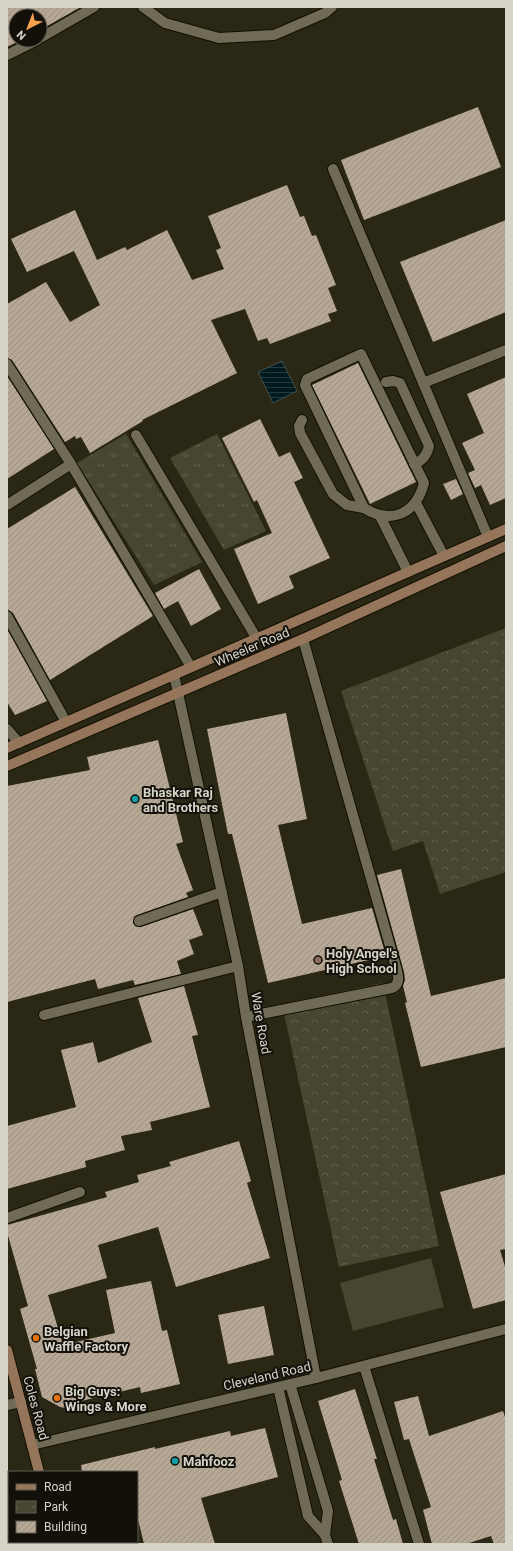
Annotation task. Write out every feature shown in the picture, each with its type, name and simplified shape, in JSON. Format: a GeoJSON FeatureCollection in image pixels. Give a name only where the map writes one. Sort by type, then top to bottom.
{"type":"FeatureCollection","features":[{"type":"Feature","properties":{"kind":"main road","name":"Wheeler Road"},"geometry":{"type":"LineString","coordinates":[[7,748],[506,529]]}},
{"type":"Feature","properties":{"kind":"main road","name":"Wheeler Road"},"geometry":{"type":"LineString","coordinates":[[7,766],[303,639],[506,546]]}},
{"type":"Feature","properties":{"kind":"main road"},"geometry":{"type":"LineString","coordinates":[[224,653],[230,671]]}},
{"type":"Feature","properties":{"kind":"main road","name":"Coles Road"},"geometry":{"type":"LineString","coordinates":[[7,1350],[39,1471]]}},
{"type":"Feature","properties":{"kind":"street"},"geometry":{"type":"LineString","coordinates":[[48,33],[94,7]]}},
{"type":"Feature","properties":{"kind":"street"},"geometry":{"type":"LineString","coordinates":[[143,7],[165,23],[219,38],[274,35],[326,13],[332,7]]}},
{"type":"Feature","properties":{"kind":"street"},"geometry":{"type":"LineString","coordinates":[[7,55],[21,48]]}},
{"type":"Feature","properties":{"kind":"street"},"geometry":{"type":"LineString","coordinates":[[333,169],[488,537]]}},
{"type":"Feature","properties":{"kind":"street"},"geometry":{"type":"LineString","coordinates":[[423,383],[506,350]]}},
{"type":"Feature","properties":{"kind":"street"},"geometry":{"type":"LineString","coordinates":[[302,420],[299,426],[300,433],[333,494],[339,500],[347,505],[364,508],[380,516],[398,515],[408,510],[416,503],[421,494],[424,483],[361,354],[306,380],[305,385],[364,508]]}},
{"type":"Feature","properties":{"kind":"street"},"geometry":{"type":"LineString","coordinates":[[7,364],[71,464],[190,667]]}},
{"type":"Feature","properties":{"kind":"street"},"geometry":{"type":"LineString","coordinates":[[386,382],[393,381],[400,383],[429,446],[427,455],[414,464]]}},
{"type":"Feature","properties":{"kind":"street"},"geometry":{"type":"LineString","coordinates":[[136,435],[257,638]]}},
{"type":"Feature","properties":{"kind":"street"},"geometry":{"type":"LineString","coordinates":[[7,505],[71,464]]}},
{"type":"Feature","properties":{"kind":"street"},"geometry":{"type":"LineString","coordinates":[[416,503],[444,556]]}},
{"type":"Feature","properties":{"kind":"street"},"geometry":{"type":"LineString","coordinates":[[380,516],[408,572]]}},
{"type":"Feature","properties":{"kind":"street"},"geometry":{"type":"LineString","coordinates":[[7,616],[66,722]]}},
{"type":"Feature","properties":{"kind":"street"},"geometry":{"type":"LineString","coordinates":[[246,1017],[392,988],[396,987],[398,983],[396,967],[303,639]]}},
{"type":"Feature","properties":{"kind":"street","name":"Ware Road"},"geometry":{"type":"LineString","coordinates":[[174,675],[238,966],[246,1017],[316,1378]]}},
{"type":"Feature","properties":{"kind":"street"},"geometry":{"type":"LineString","coordinates":[[7,729],[19,743]]}},
{"type":"Feature","properties":{"kind":"street"},"geometry":{"type":"LineString","coordinates":[[139,921],[222,892]]}},
{"type":"Feature","properties":{"kind":"street"},"geometry":{"type":"LineString","coordinates":[[44,1015],[238,966]]}},
{"type":"Feature","properties":{"kind":"street"},"geometry":{"type":"LineString","coordinates":[[7,1218],[80,1192]]}},
{"type":"Feature","properties":{"kind":"street","name":"Cleveland Road"},"geometry":{"type":"LineString","coordinates":[[32,1445],[316,1378],[506,1329]]}},
{"type":"Feature","properties":{"kind":"street"},"geometry":{"type":"LineString","coordinates":[[364,1366],[419,1544]]}},
{"type":"Feature","properties":{"kind":"street"},"geometry":{"type":"LineString","coordinates":[[290,1384],[328,1511],[326,1540]]}},
{"type":"Feature","properties":{"kind":"street"},"geometry":{"type":"LineString","coordinates":[[278,1387],[308,1516],[326,1540]]}},
{"type":"Feature","properties":{"kind":"street"},"geometry":{"type":"LineString","coordinates":[[7,1405],[21,1402]]}},
{"type":"Feature","properties":{"kind":"green space"},"geometry":{"type":"Polygon","coordinates":[[[126,434],[202,562],[154,585],[77,463],[126,434]]]}},
{"type":"Feature","properties":{"kind":"green space"},"geometry":{"type":"Polygon","coordinates":[[[217,434],[266,531],[224,550],[170,458],[217,434]]]}},
{"type":"Feature","properties":{"kind":"green space"},"geometry":{"type":"Polygon","coordinates":[[[506,628],[506,872],[440,894],[423,841],[393,851],[341,691],[506,628]]]}},
{"type":"Feature","properties":{"kind":"green space"},"geometry":{"type":"Polygon","coordinates":[[[383,983],[439,1246],[339,1267],[282,1004],[383,983]]]}},
{"type":"Feature","properties":{"kind":"green space"},"geometry":{"type":"Polygon","coordinates":[[[431,1258],[444,1307],[353,1331],[340,1283],[431,1258]]]}},
{"type":"Feature","properties":{"kind":"water"},"geometry":{"type":"Polygon","coordinates":[[[282,361],[297,391],[273,403],[258,372],[282,361]]]}},
{"type":"Feature","properties":{"kind":"building"},"geometry":{"type":"Polygon","coordinates":[[[7,7],[81,7],[48,26],[48,8],[8,8],[7,47],[7,7]]]}},
{"type":"Feature","properties":{"kind":"building"},"geometry":{"type":"Polygon","coordinates":[[[478,107],[501,167],[364,220],[341,160],[478,107]]]}},
{"type":"Feature","properties":{"kind":"building"},"geometry":{"type":"Polygon","coordinates":[[[287,185],[300,217],[304,216],[312,236],[316,235],[336,285],[328,288],[337,311],[328,314],[331,321],[270,344],[267,338],[258,341],[245,309],[211,320],[237,373],[142,420],[143,421],[90,453],[81,437],[76,439],[75,436],[65,442],[12,360],[7,358],[7,304],[46,282],[70,322],[100,305],[74,251],[27,272],[11,239],[75,210],[97,260],[125,247],[127,250],[167,230],[192,280],[224,269],[216,250],[221,248],[208,216],[287,185]]]}},
{"type":"Feature","properties":{"kind":"building"},"geometry":{"type":"Polygon","coordinates":[[[506,220],[506,312],[433,342],[400,262],[506,220]]]}},
{"type":"Feature","properties":{"kind":"building"},"geometry":{"type":"Polygon","coordinates":[[[358,363],[416,482],[370,504],[312,385],[358,363]]]}},
{"type":"Feature","properties":{"kind":"building"},"geometry":{"type":"Polygon","coordinates":[[[7,376],[54,449],[7,479],[7,376]]]}},
{"type":"Feature","properties":{"kind":"building"},"geometry":{"type":"Polygon","coordinates":[[[506,377],[506,498],[490,505],[481,485],[475,488],[468,473],[475,470],[462,443],[484,433],[467,394],[506,377]]]}},
{"type":"Feature","properties":{"kind":"building"},"geometry":{"type":"Polygon","coordinates":[[[260,419],[279,457],[290,452],[303,478],[294,482],[330,558],[289,576],[294,588],[258,604],[234,549],[272,533],[257,500],[254,502],[222,438],[260,419]]]}},
{"type":"Feature","properties":{"kind":"building"},"geometry":{"type":"Polygon","coordinates":[[[456,479],[463,494],[451,500],[443,484],[456,479]]]}},
{"type":"Feature","properties":{"kind":"building"},"geometry":{"type":"Polygon","coordinates":[[[75,487],[153,616],[50,680],[13,613],[7,610],[7,529],[75,487]]]}},
{"type":"Feature","properties":{"kind":"building"},"geometry":{"type":"Polygon","coordinates":[[[199,569],[221,609],[191,626],[178,601],[164,609],[155,593],[199,569]]]}},
{"type":"Feature","properties":{"kind":"building"},"geometry":{"type":"Polygon","coordinates":[[[7,629],[47,701],[15,715],[7,702],[7,629]]]}},
{"type":"Feature","properties":{"kind":"building"},"geometry":{"type":"Polygon","coordinates":[[[286,713],[307,819],[278,825],[302,924],[372,908],[386,956],[268,983],[232,834],[228,834],[207,729],[286,713]]]}},
{"type":"Feature","properties":{"kind":"building"},"geometry":{"type":"Polygon","coordinates":[[[158,740],[183,842],[176,844],[193,890],[186,893],[188,897],[137,915],[134,917],[133,923],[135,926],[141,927],[193,909],[203,935],[189,940],[194,954],[177,961],[181,974],[135,985],[133,980],[98,989],[95,979],[7,1002],[7,786],[90,770],[87,757],[158,740]]]}},
{"type":"Feature","properties":{"kind":"building"},"geometry":{"type":"Polygon","coordinates":[[[401,869],[431,996],[506,978],[506,1047],[421,1067],[405,1003],[407,1002],[403,986],[405,980],[404,972],[377,875],[401,869]]]}},
{"type":"Feature","properties":{"kind":"building"},"geometry":{"type":"Polygon","coordinates":[[[184,986],[198,1035],[192,1036],[210,1107],[150,1122],[152,1130],[121,1136],[125,1150],[85,1161],[86,1167],[7,1189],[7,1126],[76,1107],[61,1050],[93,1042],[98,1063],[152,1042],[138,998],[184,986]]]}},
{"type":"Feature","properties":{"kind":"building"},"geometry":{"type":"Polygon","coordinates":[[[239,1141],[251,1181],[247,1183],[270,1258],[176,1287],[158,1227],[98,1245],[107,1278],[48,1295],[63,1345],[115,1333],[106,1290],[151,1281],[162,1331],[167,1330],[180,1384],[141,1393],[140,1387],[81,1401],[83,1409],[60,1407],[42,1397],[35,1369],[37,1369],[20,1309],[28,1306],[7,1232],[7,1225],[107,1197],[105,1192],[139,1182],[137,1175],[171,1166],[169,1162],[239,1141]]]}},
{"type":"Feature","properties":{"kind":"building"},"geometry":{"type":"Polygon","coordinates":[[[506,1174],[506,1249],[500,1250],[506,1270],[506,1300],[473,1309],[440,1192],[506,1174]]]}},
{"type":"Feature","properties":{"kind":"building"},"geometry":{"type":"Polygon","coordinates":[[[264,1306],[274,1355],[228,1364],[218,1315],[264,1306]]]}},
{"type":"Feature","properties":{"kind":"building"},"geometry":{"type":"Polygon","coordinates":[[[355,1389],[377,1459],[374,1459],[393,1520],[396,1519],[403,1544],[359,1544],[339,1481],[342,1480],[318,1401],[355,1389]]]}},
{"type":"Feature","properties":{"kind":"building"},"geometry":{"type":"Polygon","coordinates":[[[418,1396],[429,1436],[503,1411],[506,1420],[506,1544],[494,1544],[491,1536],[466,1544],[432,1544],[423,1510],[431,1507],[409,1439],[404,1440],[394,1402],[418,1396]]]}},
{"type":"Feature","properties":{"kind":"building"},"geometry":{"type":"Polygon","coordinates":[[[265,1428],[278,1477],[201,1498],[215,1544],[144,1544],[138,1519],[138,1471],[82,1471],[81,1465],[155,1447],[155,1449],[230,1431],[231,1436],[265,1428]]]}},
{"type":"Feature","properties":{"kind":"place","name":"Bhaskar Raj and Brothers"},"geometry":{"type":"Point","coordinates":[135,799]}},
{"type":"Feature","properties":{"kind":"place","name":"Holy Angel's High School"},"geometry":{"type":"Point","coordinates":[318,960]}},
{"type":"Feature","properties":{"kind":"place","name":"Belgian Waffle Factory"},"geometry":{"type":"Point","coordinates":[36,1338]}},
{"type":"Feature","properties":{"kind":"place","name":"Big Guys: Wings & More"},"geometry":{"type":"Point","coordinates":[57,1398]}},
{"type":"Feature","properties":{"kind":"place","name":"Mahfooz"},"geometry":{"type":"Point","coordinates":[175,1461]}}]}
